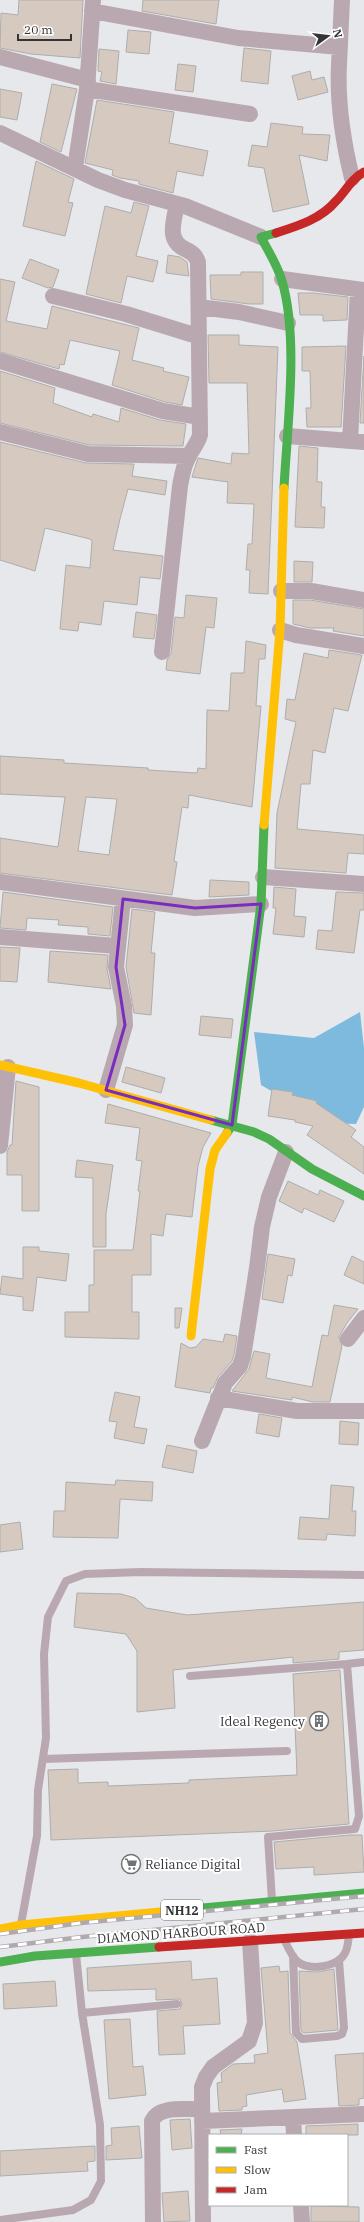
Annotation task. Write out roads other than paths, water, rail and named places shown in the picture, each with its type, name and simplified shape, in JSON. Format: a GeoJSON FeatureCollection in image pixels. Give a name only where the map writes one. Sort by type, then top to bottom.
{"type":"FeatureCollection","features":[{"type":"Feature","properties":{"kind":"main road"},"geometry":{"type":"LineString","coordinates":[[191,1336],[210,1169],[215,1150],[232,1125],[261,904],[265,804],[280,630],[290,376],[288,323],[282,279],[261,237],[319,217],[334,204],[358,175]]}},
{"type":"Feature","properties":{"kind":"main road"},"geometry":{"type":"LineString","coordinates":[[4,1066],[106,1090],[232,1125],[269,1139],[312,1169],[364,1196]]}},
{"type":"Feature","properties":{"kind":"main road","name":"DIAMOND HARBOUR ROAD"},"geometry":{"type":"LineString","coordinates":[[0,1929],[21,1925],[364,1893]]}},
{"type":"Feature","properties":{"kind":"main road","name":"DIAMOND HARBOUR ROAD"},"geometry":{"type":"LineString","coordinates":[[0,1962],[35,1956],[364,1933]]}},
{"type":"Feature","properties":{"kind":"street"},"geometry":{"type":"LineString","coordinates":[[342,0],[340,109],[346,154],[358,175]]}},
{"type":"Feature","properties":{"kind":"street"},"geometry":{"type":"LineString","coordinates":[[75,168],[88,85],[92,6],[238,38],[340,47]]}},
{"type":"Feature","properties":{"kind":"street"},"geometry":{"type":"LineString","coordinates":[[0,57],[88,85],[250,114]]}},
{"type":"Feature","properties":{"kind":"street"},"geometry":{"type":"LineString","coordinates":[[0,133],[98,180],[125,190],[178,204],[261,237]]}},
{"type":"Feature","properties":{"kind":"street"},"geometry":{"type":"LineString","coordinates":[[162,652],[180,486],[183,470],[189,456],[197,445],[200,417],[197,336],[199,307],[198,262],[196,256],[177,245],[173,238],[172,228],[178,204]]}},
{"type":"Feature","properties":{"kind":"street"},"geometry":{"type":"LineString","coordinates":[[282,279],[361,290],[357,442],[287,436]]}},
{"type":"Feature","properties":{"kind":"street"},"geometry":{"type":"LineString","coordinates":[[53,296],[126,314],[197,336]]}},
{"type":"Feature","properties":{"kind":"street"},"geometry":{"type":"LineString","coordinates":[[199,307],[239,312],[288,323]]}},
{"type":"Feature","properties":{"kind":"street"},"geometry":{"type":"LineString","coordinates":[[0,361],[155,409],[181,415],[200,417]]}},
{"type":"Feature","properties":{"kind":"street"},"geometry":{"type":"LineString","coordinates":[[0,432],[88,454],[189,456]]}},
{"type":"Feature","properties":{"kind":"street"},"geometry":{"type":"LineString","coordinates":[[281,591],[311,592],[364,600]]}},
{"type":"Feature","properties":{"kind":"street"},"geometry":{"type":"LineString","coordinates":[[280,630],[296,635],[364,646]]}},
{"type":"Feature","properties":{"kind":"street"},"geometry":{"type":"LineString","coordinates":[[262,877],[364,884]]}},
{"type":"Feature","properties":{"kind":"street"},"geometry":{"type":"LineString","coordinates":[[1,884],[195,908],[261,904]]}},
{"type":"Feature","properties":{"kind":"street"},"geometry":{"type":"LineString","coordinates":[[106,1090],[125,1025],[124,1006],[116,967],[123,899]]}},
{"type":"Feature","properties":{"kind":"street"},"geometry":{"type":"LineString","coordinates":[[0,937],[117,946]]}},
{"type":"Feature","properties":{"kind":"street"},"geometry":{"type":"LineString","coordinates":[[0,1146],[4,1066]]}},
{"type":"Feature","properties":{"kind":"street"},"geometry":{"type":"LineString","coordinates":[[202,1441],[225,1382],[240,1366],[244,1357],[258,1268],[262,1227],[269,1197],[286,1152]]}},
{"type":"Feature","properties":{"kind":"street"},"geometry":{"type":"LineString","coordinates":[[348,1338],[364,1318]]}},
{"type":"Feature","properties":{"kind":"street"},"geometry":{"type":"LineString","coordinates":[[218,1398],[297,1411],[364,1411]]}},
{"type":"Feature","properties":{"kind":"street"},"geometry":{"type":"LineString","coordinates":[[203,2222],[202,2087],[206,2077],[213,2067],[249,2041],[255,2023],[250,1941]]}},
{"type":"Feature","properties":{"kind":"street"},"geometry":{"type":"LineString","coordinates":[[153,2222],[152,2122],[159,2113],[166,2111],[202,2115],[293,2117],[364,2114]]}},
{"type":"Feature","properties":{"kind":"street"},"geometry":{"type":"LineString","coordinates":[[293,2117],[294,2134]]}},
{"type":"Feature","properties":{"kind":"street"},"geometry":{"type":"LineString","coordinates":[[301,2206],[302,2222]]}},
{"type":"Feature","properties":{"kind":"lane"},"geometry":{"type":"LineString","coordinates":[[21,1925],[37,1836],[38,1790],[46,1738],[44,1654],[48,1618],[66,1581],[85,1574],[141,1572],[364,1575]]}},
{"type":"Feature","properties":{"kind":"lane"},"geometry":{"type":"LineString","coordinates":[[190,1676],[364,1662]]}},
{"type":"Feature","properties":{"kind":"lane"},"geometry":{"type":"LineString","coordinates":[[272,1902],[268,1837],[355,1829],[359,1816],[347,1664]]}},
{"type":"Feature","properties":{"kind":"lane"},"geometry":{"type":"LineString","coordinates":[[43,1759],[287,1751]]}},
{"type":"Feature","properties":{"kind":"lane"},"geometry":{"type":"LineString","coordinates":[[284,1939],[293,1956],[303,1965],[328,1965],[339,1960],[345,1954],[349,1934]]}},
{"type":"Feature","properties":{"kind":"lane"},"geometry":{"type":"LineString","coordinates":[[0,2220],[10,2220],[73,2210],[92,2200],[101,2181],[100,2125],[82,2013],[76,1954]]}},
{"type":"Feature","properties":{"kind":"lane"},"geometry":{"type":"LineString","coordinates":[[293,1956],[296,2033],[302,2039],[337,2036],[342,2034],[344,2028],[339,1960]]}},
{"type":"Feature","properties":{"kind":"lane"},"geometry":{"type":"LineString","coordinates":[[82,2013],[177,2004]]}},
{"type":"Feature","properties":{"kind":"water"},"geometry":{"type":"Polygon","coordinates":[[[360,1012],[364,1048],[364,1107],[356,1124],[327,1123],[261,1085],[254,1032],[314,1038],[360,1012]]]}},
{"type":"Feature","properties":{"kind":"railway"},"geometry":{"type":"LineString","coordinates":[[0,1934],[81,1923],[364,1896]]}},
{"type":"Feature","properties":{"kind":"railway"},"geometry":{"type":"LineString","coordinates":[[0,1947],[82,1937],[364,1909]]}},
{"type":"Feature","properties":{"kind":"place","name":"Ideal Regency"},"geometry":{"type":"Point","coordinates":[319,1721]}},
{"type":"Feature","properties":{"kind":"place","name":"Reliance Digital"},"geometry":{"type":"Point","coordinates":[131,1864]}}]}
